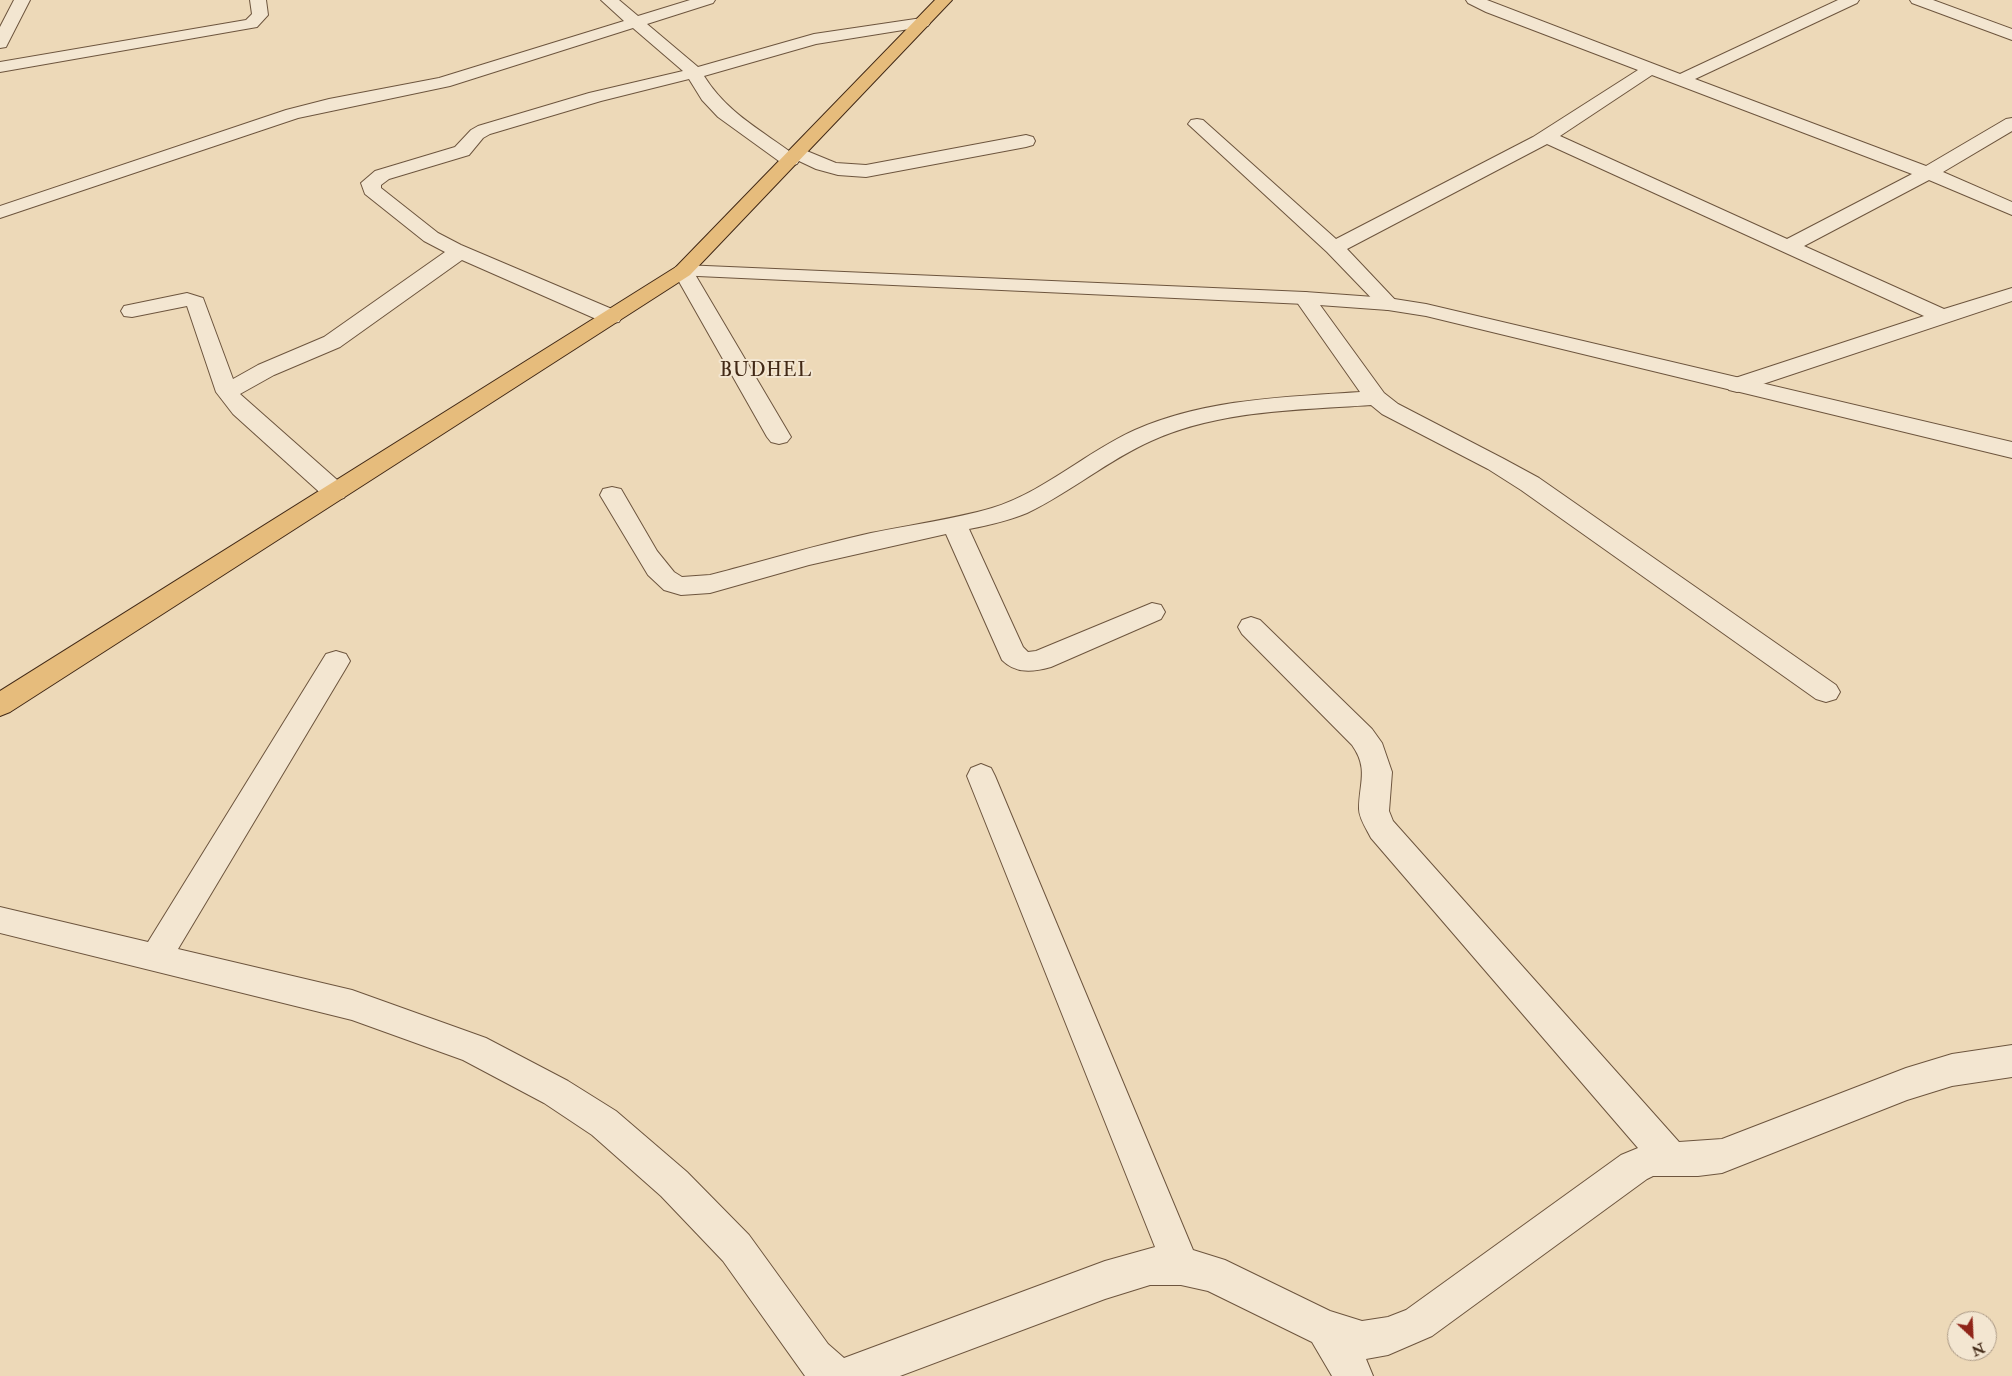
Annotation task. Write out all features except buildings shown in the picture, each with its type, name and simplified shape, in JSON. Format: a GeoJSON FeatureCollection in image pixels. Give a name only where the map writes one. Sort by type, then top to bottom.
{"type":"FeatureCollection","features":[{"type":"Feature","properties":{"kind":"main road"},"geometry":{"type":"LineString","coordinates":[[0,704],[683,271],[944,0]]}},
{"type":"Feature","properties":{"kind":"street"},"geometry":{"type":"LineString","coordinates":[[0,43],[22,0]]}},
{"type":"Feature","properties":{"kind":"street"},"geometry":{"type":"LineString","coordinates":[[0,67],[251,24],[260,15],[258,0]]}},
{"type":"Feature","properties":{"kind":"street"},"geometry":{"type":"LineString","coordinates":[[609,0],[634,23],[690,68],[708,96],[724,113],[793,156],[826,168],[843,172],[866,171],[1026,141]]}},
{"type":"Feature","properties":{"kind":"street"},"geometry":{"type":"LineString","coordinates":[[0,212],[293,114],[353,99],[434,84],[707,0]]}},
{"type":"Feature","properties":{"kind":"street"},"geometry":{"type":"LineString","coordinates":[[1474,0],[1492,9],[1928,173],[2012,209]]}},
{"type":"Feature","properties":{"kind":"street"},"geometry":{"type":"LineString","coordinates":[[1492,9],[1514,0]]}},
{"type":"Feature","properties":{"kind":"street"},"geometry":{"type":"LineString","coordinates":[[1682,79],[1851,0]]}},
{"type":"Feature","properties":{"kind":"street"},"geometry":{"type":"LineString","coordinates":[[1918,0],[2012,35]]}},
{"type":"Feature","properties":{"kind":"street"},"geometry":{"type":"LineString","coordinates":[[610,317],[459,252],[432,238],[372,190],[371,183],[382,175],[462,151],[477,134],[484,130],[595,97],[694,73],[814,39],[922,23]]}},
{"type":"Feature","properties":{"kind":"street"},"geometry":{"type":"LineString","coordinates":[[1334,248],[1546,137],[1652,68]]}},
{"type":"Feature","properties":{"kind":"street"},"geometry":{"type":"LineString","coordinates":[[1787,246],[1928,173],[2012,123]]}},
{"type":"Feature","properties":{"kind":"street"},"geometry":{"type":"LineString","coordinates":[[1197,124],[1334,248],[1388,304]]}},
{"type":"Feature","properties":{"kind":"street"},"geometry":{"type":"LineString","coordinates":[[1546,137],[1943,317]]}},
{"type":"Feature","properties":{"kind":"street"},"geometry":{"type":"LineString","coordinates":[[227,392],[266,370],[332,342],[459,252]]}},
{"type":"Feature","properties":{"kind":"street"},"geometry":{"type":"LineString","coordinates":[[683,271],[1305,298],[1388,304],[1426,310],[2012,450]]}},
{"type":"Feature","properties":{"kind":"street"},"geometry":{"type":"LineString","coordinates":[[683,271],[779,437]]}},
{"type":"Feature","properties":{"kind":"street"},"geometry":{"type":"LineString","coordinates":[[1737,385],[2012,294]]}},
{"type":"Feature","properties":{"kind":"street"},"geometry":{"type":"LineString","coordinates":[[1305,298],[1376,398],[1390,409],[1496,464],[1530,484],[1826,692]]}},
{"type":"Feature","properties":{"kind":"street"},"geometry":{"type":"LineString","coordinates":[[132,311],[187,299],[196,302],[227,392],[241,409],[336,492]]}},
{"type":"Feature","properties":{"kind":"street"},"geometry":{"type":"LineString","coordinates":[[612,495],[661,575],[674,585],[689,587],[826,551],[998,515],[1018,508],[1064,483],[1111,451],[1177,423],[1246,408],[1376,398]]}},
{"type":"Feature","properties":{"kind":"street"},"geometry":{"type":"LineString","coordinates":[[954,524],[1012,653],[1019,661],[1029,663],[1041,660],[1152,612]]}},
{"type":"Feature","properties":{"kind":"street"},"geometry":{"type":"LineString","coordinates":[[1251,627],[1362,737],[1372,750],[1378,772],[1374,811],[1382,829],[1670,1158]]}},
{"type":"Feature","properties":{"kind":"street"},"geometry":{"type":"LineString","coordinates":[[155,958],[336,661]]}},
{"type":"Feature","properties":{"kind":"street"},"geometry":{"type":"LineString","coordinates":[[981,776],[1181,1266]]}},
{"type":"Feature","properties":{"kind":"street"},"geometry":{"type":"LineString","coordinates":[[0,920],[352,1004],[474,1049],[556,1092],[604,1123],[674,1184],[736,1248],[814,1358],[836,1376],[1105,1280],[1150,1266],[1181,1266],[1212,1273],[1324,1329],[1362,1340],[1388,1336],[1419,1323],[1634,1167],[1652,1159],[1698,1159],[1722,1156],[1906,1084],[1952,1070],[2012,1061]]}},
{"type":"Feature","properties":{"kind":"street"},"geometry":{"type":"LineString","coordinates":[[1324,1329],[1354,1376]]}},
{"type":"Feature","properties":{"kind":"district","name":"BUDHEL"},"geometry":{"type":"Point","coordinates":[766,372]}}]}
